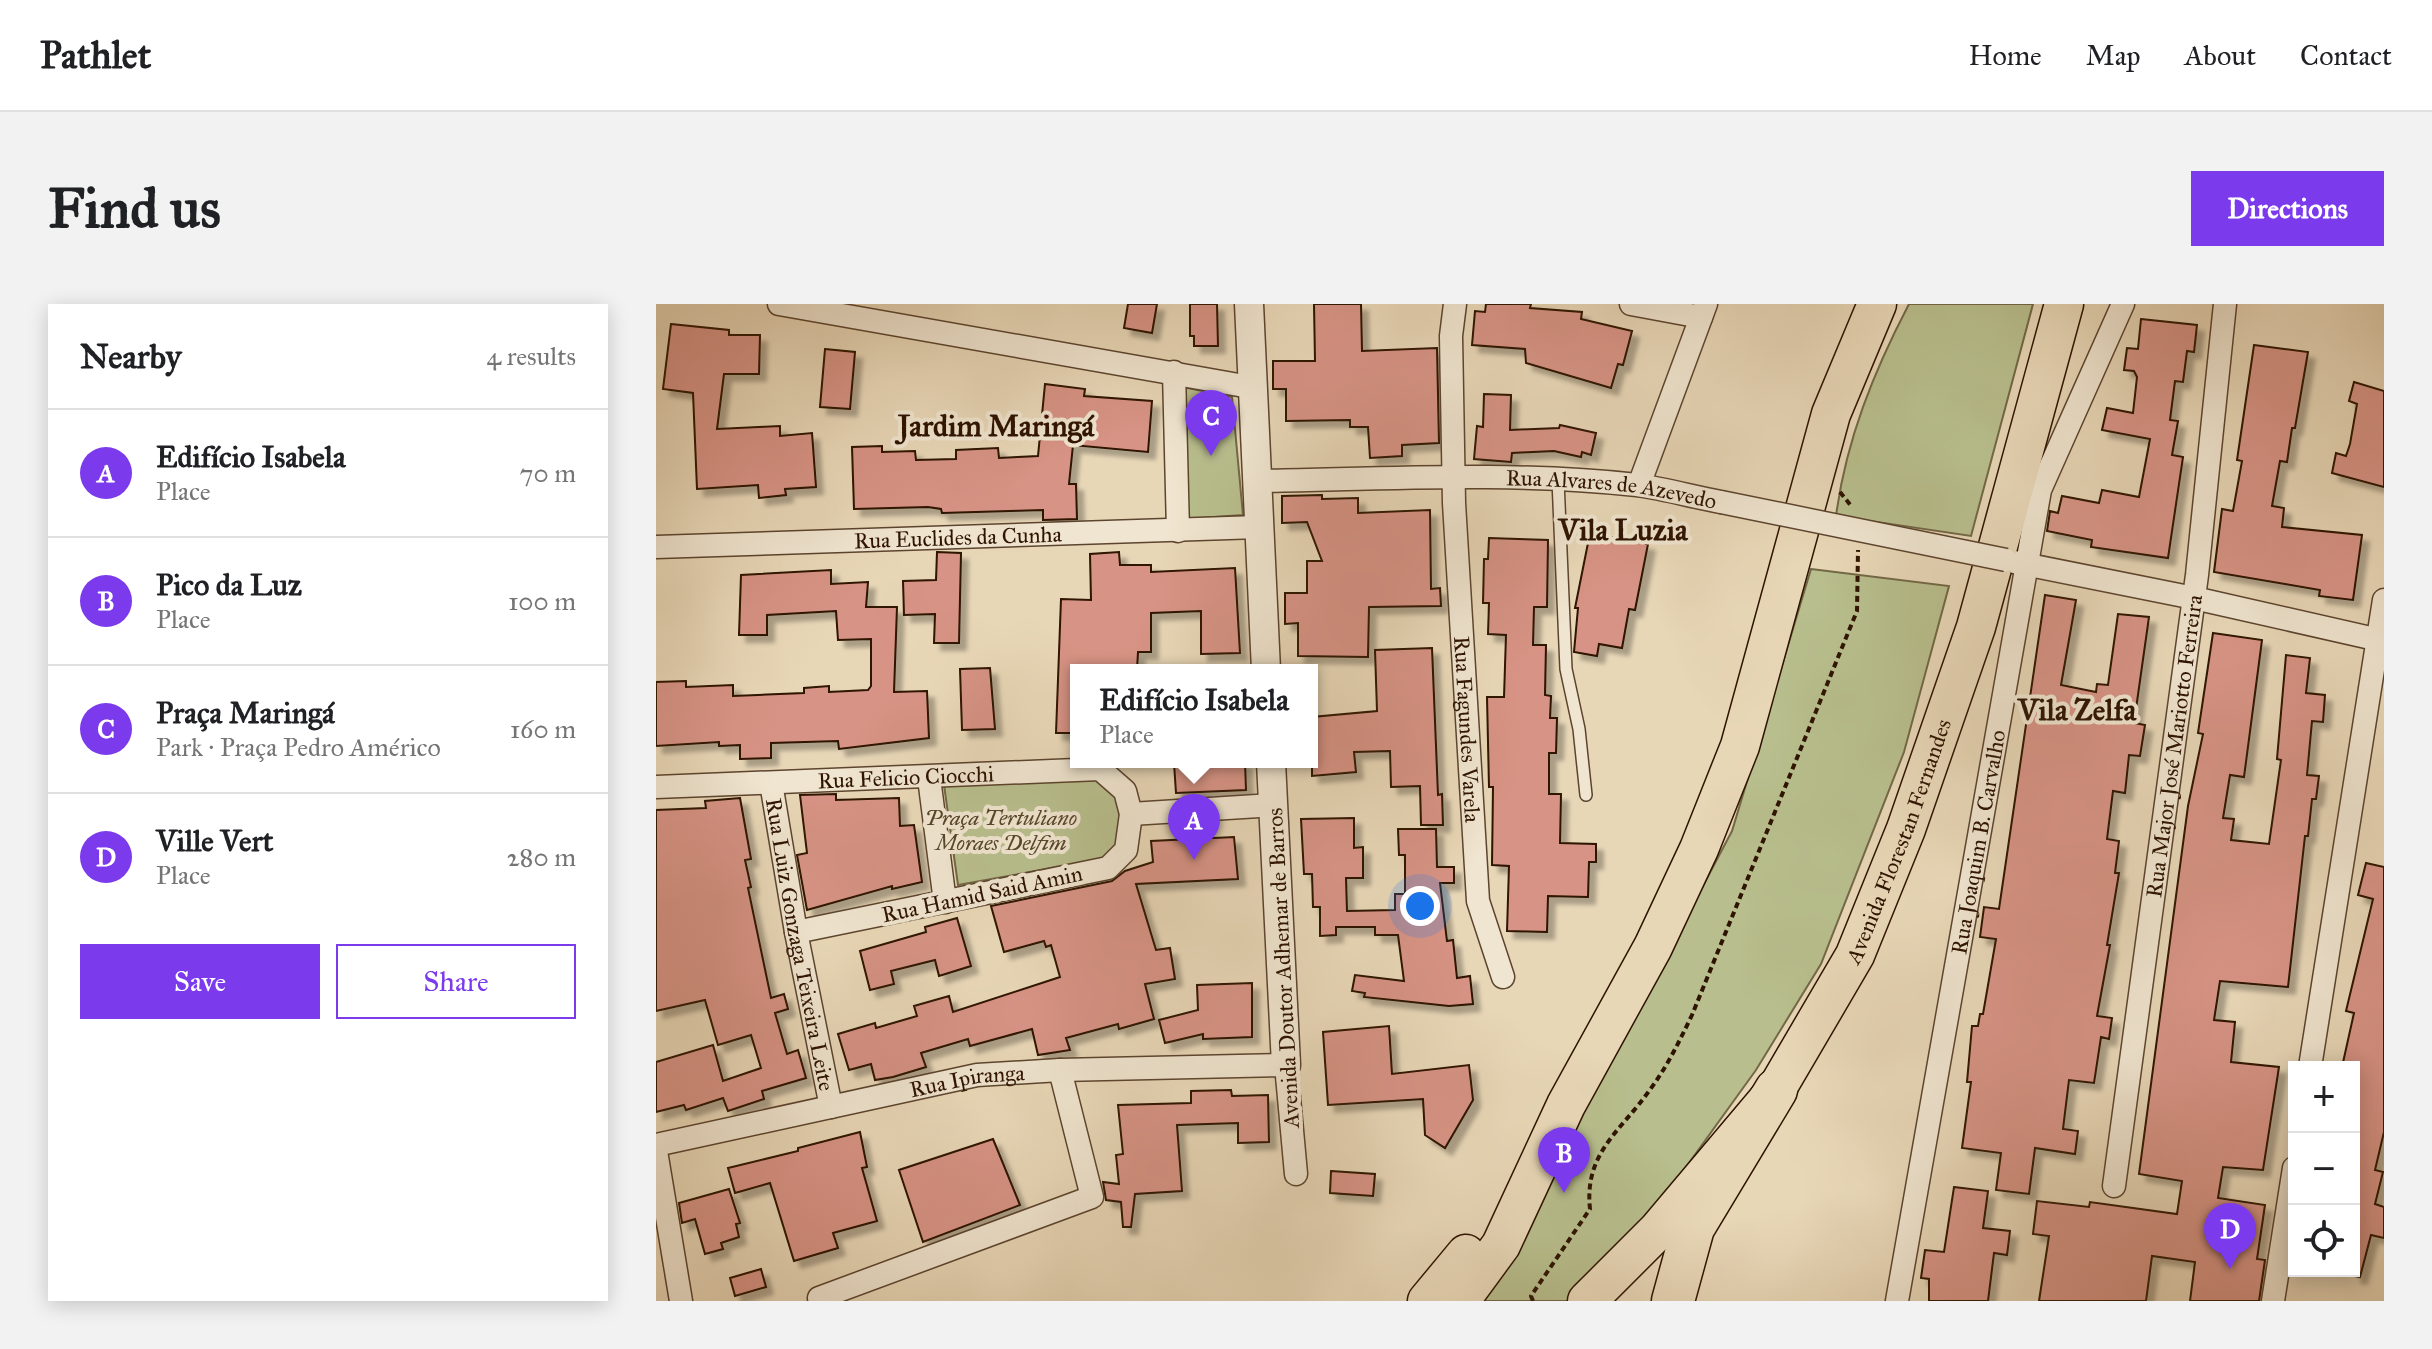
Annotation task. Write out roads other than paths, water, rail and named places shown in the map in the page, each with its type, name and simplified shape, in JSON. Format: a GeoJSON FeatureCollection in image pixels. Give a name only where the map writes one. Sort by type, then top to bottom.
{"type":"FeatureCollection","features":[{"type":"Feature","properties":{"kind":"highway"},"geometry":{"type":"LineString","coordinates":[[1460,1301],[1501,1245],[1566,1105],[1653,947],[1699,849],[1740,746],[1831,414],[1877,304]]}},
{"type":"Feature","properties":{"kind":"highway","name":"Avenida Florestan Fernandes"},"geometry":{"type":"LineString","coordinates":[[1587,1301],[1658,1230],[1776,1090],[1855,955],[1906,829],[1976,627],[2064,304]]}},
{"type":"Feature","properties":{"kind":"highway"},"geometry":{"type":"LineString","coordinates":[[1673,1301],[1693,1228],[1776,1090]]}},
{"type":"Feature","properties":{"kind":"highway"},"geometry":{"type":"LineString","coordinates":[[1427,1301],[1476,1241],[1566,1105]]}},
{"type":"Feature","properties":{"kind":"street"},"geometry":{"type":"LineString","coordinates":[[779,304],[1250,387]]}},
{"type":"Feature","properties":{"kind":"street"},"geometry":{"type":"LineString","coordinates":[[1249,304],[1250,387],[1266,664]]}},
{"type":"Feature","properties":{"kind":"street","name":"Rua Fagundes Varela"},"geometry":{"type":"LineString","coordinates":[[1455,304],[1451,336],[1455,478],[1478,901],[1503,977]]}},
{"type":"Feature","properties":{"kind":"street"},"geometry":{"type":"LineString","coordinates":[[1631,304],[1703,310],[1639,485]]}},
{"type":"Feature","properties":{"kind":"street","name":"Rua Joaquim B. Carvalho"},"geometry":{"type":"LineString","coordinates":[[1897,1301],[2016,563],[2040,490],[2123,304]]}},
{"type":"Feature","properties":{"kind":"street","name":"Rua Major José Mariotto Ferreira"},"geometry":{"type":"LineString","coordinates":[[2114,1186],[2194,598],[2225,304]]}},
{"type":"Feature","properties":{"kind":"street"},"geometry":{"type":"LineString","coordinates":[[1174,372],[1178,531]]}},
{"type":"Feature","properties":{"kind":"street","name":"Rua Alvares de Azevedo"},"geometry":{"type":"LineString","coordinates":[[1256,481],[1455,478],[1639,485],[2194,598],[2381,641]]}},
{"type":"Feature","properties":{"kind":"street","name":"Rua Euclides da Cunha"},"geometry":{"type":"LineString","coordinates":[[656,547],[1259,527]]}},
{"type":"Feature","properties":{"kind":"street"},"geometry":{"type":"LineString","coordinates":[[2311,1061],[2381,641],[2384,600]]}},
{"type":"Feature","properties":{"kind":"street","name":"Avenida Doutor Adhemar de Barros"},"geometry":{"type":"LineString","coordinates":[[1271,768],[1286,1065],[1296,1174]]}},
{"type":"Feature","properties":{"kind":"street","name":"Rua Felicio Ciocchi"},"geometry":{"type":"LineString","coordinates":[[656,787],[1100,769],[1125,791],[1131,814]]}},
{"type":"Feature","properties":{"kind":"street"},"geometry":{"type":"LineString","coordinates":[[929,778],[945,902]]}},
{"type":"Feature","properties":{"kind":"street","name":"Rua Luiz Gonzaga Teixeira Leite"},"geometry":{"type":"LineString","coordinates":[[771,783],[796,932],[831,1107]]}},
{"type":"Feature","properties":{"kind":"street"},"geometry":{"type":"LineString","coordinates":[[1131,814],[1274,805]]}},
{"type":"Feature","properties":{"kind":"street","name":"Rua Hamid Said Amin"},"geometry":{"type":"LineString","coordinates":[[796,932],[1108,868],[1126,850],[1131,814]]}},
{"type":"Feature","properties":{"kind":"street","name":"Rua Ipiranga"},"geometry":{"type":"LineString","coordinates":[[656,1148],[977,1075],[1286,1065]]}},
{"type":"Feature","properties":{"kind":"street"},"geometry":{"type":"LineString","coordinates":[[819,1298],[1092,1197],[1060,1070]]}},
{"type":"Feature","properties":{"kind":"street"},"geometry":{"type":"LineString","coordinates":[[656,1148],[681,1301]]}},
{"type":"Feature","properties":{"kind":"street"},"geometry":{"type":"LineString","coordinates":[[2273,1301],[2288,1205]]}},
{"type":"Feature","properties":{"kind":"lane"},"geometry":{"type":"LineString","coordinates":[[1558,480],[1566,669],[1579,729],[1586,795]]}},
{"type":"Feature","properties":{"kind":"place","name":"Praça Maringá"},"geometry":{"type":"Point","coordinates":[1211,456]}},
{"type":"Feature","properties":{"kind":"place","name":"Edifício Isabela"},"geometry":{"type":"Point","coordinates":[1194,860]}},
{"type":"Feature","properties":{"kind":"place","name":"Pico da Luz"},"geometry":{"type":"Point","coordinates":[1564,1193]}},
{"type":"Feature","properties":{"kind":"place","name":"Ville Vert"},"geometry":{"type":"Point","coordinates":[2230,1269]}},
{"type":"Feature","properties":{"kind":"district","name":"Jardim Maringá"},"geometry":{"type":"Point","coordinates":[996,426]}},
{"type":"Feature","properties":{"kind":"district","name":"Vila Luzia"},"geometry":{"type":"Point","coordinates":[1623,530]}},
{"type":"Feature","properties":{"kind":"district","name":"Vila Zelfa"},"geometry":{"type":"Point","coordinates":[2077,710]}},
{"type":"Feature","properties":{"kind":"park label","name":"Praça Tertuliano Moraes Delfim"},"geometry":{"type":"Point","coordinates":[1001,830]}}]}
